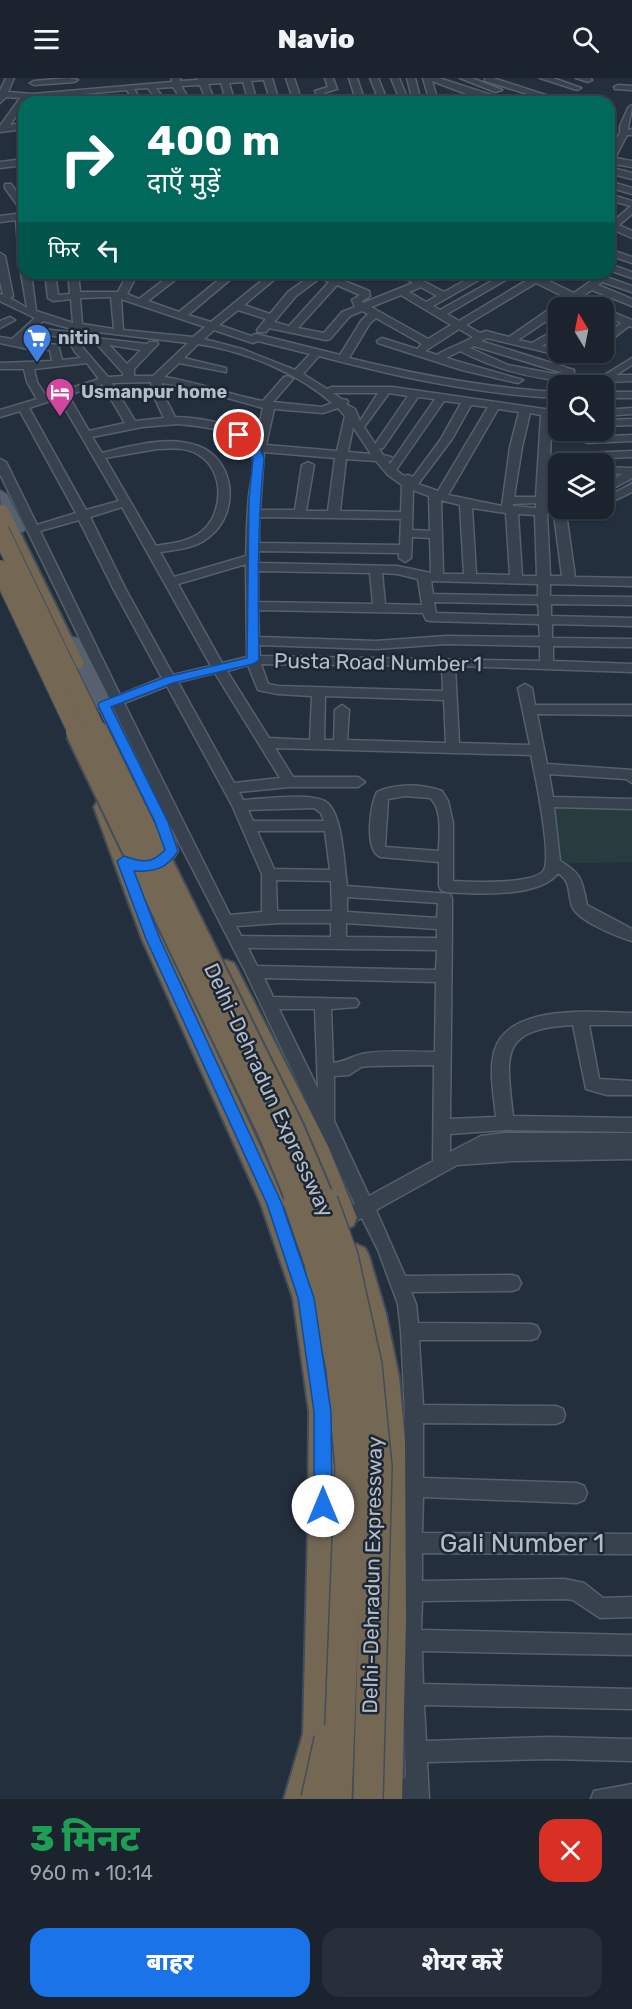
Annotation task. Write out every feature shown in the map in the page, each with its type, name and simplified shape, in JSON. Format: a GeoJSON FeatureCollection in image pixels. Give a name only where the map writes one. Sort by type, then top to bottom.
{"type":"FeatureCollection","features":[{"type":"Feature","properties":{"kind":"highway"},"geometry":{"type":"LineString","coordinates":[[0,510],[106,704],[169,856],[284,1081],[319,1154],[345,1220],[373,1314],[386,1377],[391,1441],[391,1620],[386,1799]]}},
{"type":"Feature","properties":{"kind":"highway","name":"Delhi-Dehradun Expressway"},"geometry":{"type":"LineString","coordinates":[[0,531],[164,870],[293,1129],[320,1191],[343,1256],[367,1365],[376,1467],[368,1799]]}},
{"type":"Feature","properties":{"kind":"highway","name":"Delhi-Dehradun Expressway"},"geometry":{"type":"LineString","coordinates":[[0,569],[146,880],[271,1136],[297,1198],[319,1262],[338,1350],[350,1467],[337,1799]]}},
{"type":"Feature","properties":{"kind":"highway"},"geometry":{"type":"LineString","coordinates":[[0,580],[98,792],[153,939],[274,1204],[306,1298],[322,1412],[323,1530],[317,1799]]}},
{"type":"Feature","properties":{"kind":"highway"},"geometry":{"type":"LineString","coordinates":[[317,1799],[342,1682]]}},
{"type":"Feature","properties":{"kind":"highway"},"geometry":{"type":"LineString","coordinates":[[300,1799],[319,1726]]}},
{"type":"Feature","properties":{"kind":"main road"},"geometry":{"type":"LineString","coordinates":[[0,494],[106,704]]}},
{"type":"Feature","properties":{"kind":"street"},"geometry":{"type":"LineString","coordinates":[[94,78],[100,96]]}},
{"type":"Feature","properties":{"kind":"street"},"geometry":{"type":"LineString","coordinates":[[115,78],[116,88]]}},
{"type":"Feature","properties":{"kind":"street"},"geometry":{"type":"LineString","coordinates":[[30,96],[34,80],[76,79],[75,96],[99,90],[129,87],[138,82],[263,78]]}},
{"type":"Feature","properties":{"kind":"street"},"geometry":{"type":"LineString","coordinates":[[268,78],[273,96]]}},
{"type":"Feature","properties":{"kind":"street"},"geometry":{"type":"LineString","coordinates":[[290,78],[296,96]]}},
{"type":"Feature","properties":{"kind":"street"},"geometry":{"type":"LineString","coordinates":[[329,78],[339,96]]}},
{"type":"Feature","properties":{"kind":"street"},"geometry":{"type":"LineString","coordinates":[[352,78],[359,96]]}},
{"type":"Feature","properties":{"kind":"street"},"geometry":{"type":"LineString","coordinates":[[374,78],[382,96]]}},
{"type":"Feature","properties":{"kind":"street"},"geometry":{"type":"LineString","coordinates":[[395,78],[402,96]]}},
{"type":"Feature","properties":{"kind":"street"},"geometry":{"type":"LineString","coordinates":[[411,78],[416,96]]}},
{"type":"Feature","properties":{"kind":"street"},"geometry":{"type":"LineString","coordinates":[[429,78],[470,96]]}},
{"type":"Feature","properties":{"kind":"street"},"geometry":{"type":"LineString","coordinates":[[429,78],[433,96]]}},
{"type":"Feature","properties":{"kind":"street"},"geometry":{"type":"LineString","coordinates":[[464,78],[518,96]]}},
{"type":"Feature","properties":{"kind":"street"},"geometry":{"type":"LineString","coordinates":[[479,84],[489,78],[530,92],[551,96]]}},
{"type":"Feature","properties":{"kind":"street"},"geometry":{"type":"LineString","coordinates":[[504,84],[514,78],[545,80],[577,88]]}},
{"type":"Feature","properties":{"kind":"street"},"geometry":{"type":"LineString","coordinates":[[247,79],[251,96]]}},
{"type":"Feature","properties":{"kind":"street"},"geometry":{"type":"LineString","coordinates":[[50,96],[52,80]]}},
{"type":"Feature","properties":{"kind":"street"},"geometry":{"type":"LineString","coordinates":[[201,80],[208,96]]}},
{"type":"Feature","properties":{"kind":"street"},"geometry":{"type":"LineString","coordinates":[[224,80],[229,96]]}},
{"type":"Feature","properties":{"kind":"street"},"geometry":{"type":"LineString","coordinates":[[530,92],[545,80]]}},
{"type":"Feature","properties":{"kind":"street"},"geometry":{"type":"LineString","coordinates":[[545,80],[563,96]]}},
{"type":"Feature","properties":{"kind":"street"},"geometry":{"type":"LineString","coordinates":[[176,81],[184,96]]}},
{"type":"Feature","properties":{"kind":"street"},"geometry":{"type":"LineString","coordinates":[[5,87],[28,96]]}},
{"type":"Feature","properties":{"kind":"street"},"geometry":{"type":"LineString","coordinates":[[129,87],[134,96]]}},
{"type":"Feature","properties":{"kind":"street"},"geometry":{"type":"LineString","coordinates":[[321,96],[317,87],[333,89]]}},
{"type":"Feature","properties":{"kind":"street"},"geometry":{"type":"LineString","coordinates":[[618,87],[632,88]]}},
{"type":"Feature","properties":{"kind":"street"},"geometry":{"type":"LineString","coordinates":[[485,96],[496,89]]}},
{"type":"Feature","properties":{"kind":"street"},"geometry":{"type":"LineString","coordinates":[[99,90],[108,96]]}},
{"type":"Feature","properties":{"kind":"street"},"geometry":{"type":"LineString","coordinates":[[615,142],[628,132],[625,123],[632,108]]}},
{"type":"Feature","properties":{"kind":"street"},"geometry":{"type":"LineString","coordinates":[[2,129],[18,111]]}},
{"type":"Feature","properties":{"kind":"street"},"geometry":{"type":"LineString","coordinates":[[615,121],[625,123]]}},
{"type":"Feature","properties":{"kind":"street"},"geometry":{"type":"LineString","coordinates":[[2,129],[18,127]]}},
{"type":"Feature","properties":{"kind":"street"},"geometry":{"type":"LineString","coordinates":[[615,144],[632,144]]}},
{"type":"Feature","properties":{"kind":"street"},"geometry":{"type":"LineString","coordinates":[[0,165],[18,163]]}},
{"type":"Feature","properties":{"kind":"street"},"geometry":{"type":"LineString","coordinates":[[615,163],[632,164]]}},
{"type":"Feature","properties":{"kind":"street"},"geometry":{"type":"LineString","coordinates":[[615,166],[632,176]]}},
{"type":"Feature","properties":{"kind":"street"},"geometry":{"type":"LineString","coordinates":[[8,186],[18,194]]}},
{"type":"Feature","properties":{"kind":"street"},"geometry":{"type":"LineString","coordinates":[[615,186],[632,191]]}},
{"type":"Feature","properties":{"kind":"street"},"geometry":{"type":"LineString","coordinates":[[0,219],[18,215]]}},
{"type":"Feature","properties":{"kind":"street"},"geometry":{"type":"LineString","coordinates":[[624,216],[632,224]]}},
{"type":"Feature","properties":{"kind":"street"},"geometry":{"type":"LineString","coordinates":[[624,216],[632,235]]}},
{"type":"Feature","properties":{"kind":"street"},"geometry":{"type":"LineString","coordinates":[[615,254],[632,260]]}},
{"type":"Feature","properties":{"kind":"street"},"geometry":{"type":"LineString","coordinates":[[0,256],[3,295],[15,307],[34,316],[77,327],[198,339],[235,350],[264,360],[316,386],[347,410]]}},
{"type":"Feature","properties":{"kind":"street"},"geometry":{"type":"LineString","coordinates":[[615,269],[632,275]]}},
{"type":"Feature","properties":{"kind":"street"},"geometry":{"type":"LineString","coordinates":[[27,279],[32,309]]}},
{"type":"Feature","properties":{"kind":"street"},"geometry":{"type":"LineString","coordinates":[[51,279],[53,298],[118,295],[212,327],[343,358],[374,352],[418,351],[484,375],[538,383]]}},
{"type":"Feature","properties":{"kind":"street"},"geometry":{"type":"LineString","coordinates":[[74,279],[77,327],[73,339],[79,350],[105,380],[131,424]]}},
{"type":"Feature","properties":{"kind":"street"},"geometry":{"type":"LineString","coordinates":[[119,329],[118,295],[129,279]]}},
{"type":"Feature","properties":{"kind":"street"},"geometry":{"type":"LineString","coordinates":[[141,302],[171,279]]}},
{"type":"Feature","properties":{"kind":"street"},"geometry":{"type":"LineString","coordinates":[[182,315],[226,279]]}},
{"type":"Feature","properties":{"kind":"street"},"geometry":{"type":"LineString","coordinates":[[156,379],[198,339],[270,279]]}},
{"type":"Feature","properties":{"kind":"street"},"geometry":{"type":"LineString","coordinates":[[205,389],[255,338],[292,294],[312,279]]}},
{"type":"Feature","properties":{"kind":"street"},"geometry":{"type":"LineString","coordinates":[[291,330],[336,279]]}},
{"type":"Feature","properties":{"kind":"street"},"geometry":{"type":"LineString","coordinates":[[341,279],[365,293],[365,296],[357,300],[362,307],[428,343]]}},
{"type":"Feature","properties":{"kind":"street"},"geometry":{"type":"LineString","coordinates":[[413,279],[445,296]]}},
{"type":"Feature","properties":{"kind":"street"},"geometry":{"type":"LineString","coordinates":[[426,306],[474,279]]}},
{"type":"Feature","properties":{"kind":"street"},"geometry":{"type":"LineString","coordinates":[[440,314],[502,279]]}},
{"type":"Feature","properties":{"kind":"street"},"geometry":{"type":"LineString","coordinates":[[398,372],[428,343],[536,279],[572,297]]}},
{"type":"Feature","properties":{"kind":"street"},"geometry":{"type":"LineString","coordinates":[[575,297],[601,279]]}},
{"type":"Feature","properties":{"kind":"street"},"geometry":{"type":"LineString","coordinates":[[605,279],[632,289]]}},
{"type":"Feature","properties":{"kind":"street"},"geometry":{"type":"LineString","coordinates":[[237,306],[291,330],[326,337],[346,315],[422,283]]}},
{"type":"Feature","properties":{"kind":"street"},"geometry":{"type":"LineString","coordinates":[[591,286],[632,303]]}},
{"type":"Feature","properties":{"kind":"street"},"geometry":{"type":"LineString","coordinates":[[402,292],[458,325],[476,340],[568,375]]}},
{"type":"Feature","properties":{"kind":"street"},"geometry":{"type":"LineString","coordinates":[[3,295],[77,327],[119,329],[160,336]]}},
{"type":"Feature","properties":{"kind":"street"},"geometry":{"type":"LineString","coordinates":[[343,358],[366,321],[375,314]]}},
{"type":"Feature","properties":{"kind":"street"},"geometry":{"type":"LineString","coordinates":[[511,340],[548,315]]}},
{"type":"Feature","properties":{"kind":"street"},"geometry":{"type":"LineString","coordinates":[[614,316],[630,323],[614,335]]}},
{"type":"Feature","properties":{"kind":"street"},"geometry":{"type":"LineString","coordinates":[[0,325],[10,320]]}},
{"type":"Feature","properties":{"kind":"street"},"geometry":{"type":"LineString","coordinates":[[14,343],[39,320]]}},
{"type":"Feature","properties":{"kind":"street"},"geometry":{"type":"LineString","coordinates":[[45,346],[45,331],[64,336],[77,327]]}},
{"type":"Feature","properties":{"kind":"street"},"geometry":{"type":"LineString","coordinates":[[374,352],[398,327]]}},
{"type":"Feature","properties":{"kind":"street"},"geometry":{"type":"LineString","coordinates":[[438,359],[450,350],[462,348],[486,334],[548,349]]}},
{"type":"Feature","properties":{"kind":"street"},"geometry":{"type":"LineString","coordinates":[[128,375],[129,368],[160,336]]}},
{"type":"Feature","properties":{"kind":"street"},"geometry":{"type":"LineString","coordinates":[[534,346],[548,337]]}},
{"type":"Feature","properties":{"kind":"street"},"geometry":{"type":"LineString","coordinates":[[198,339],[299,372],[332,390],[401,480],[410,480]]}},
{"type":"Feature","properties":{"kind":"street"},"geometry":{"type":"LineString","coordinates":[[0,340],[54,347],[57,358]]}},
{"type":"Feature","properties":{"kind":"street"},"geometry":{"type":"LineString","coordinates":[[128,375],[99,340],[150,348]]}},
{"type":"Feature","properties":{"kind":"street"},"geometry":{"type":"LineString","coordinates":[[462,348],[482,359],[516,372],[568,375],[580,363]]}},
{"type":"Feature","properties":{"kind":"street"},"geometry":{"type":"LineString","coordinates":[[0,366],[28,366],[79,350]]}},
{"type":"Feature","properties":{"kind":"street"},"geometry":{"type":"LineString","coordinates":[[299,372],[317,352]]}},
{"type":"Feature","properties":{"kind":"street"},"geometry":{"type":"LineString","coordinates":[[374,352],[398,372],[500,392],[548,394]]}},
{"type":"Feature","properties":{"kind":"street"},"geometry":{"type":"LineString","coordinates":[[57,358],[90,360]]}},
{"type":"Feature","properties":{"kind":"street"},"geometry":{"type":"LineString","coordinates":[[177,359],[222,370]]}},
{"type":"Feature","properties":{"kind":"street"},"geometry":{"type":"LineString","coordinates":[[611,375],[632,361]]}},
{"type":"Feature","properties":{"kind":"street"},"geometry":{"type":"LineString","coordinates":[[28,366],[32,382],[43,400]]}},
{"type":"Feature","properties":{"kind":"street"},"geometry":{"type":"LineString","coordinates":[[0,414],[105,380],[128,375],[177,381],[244,401],[267,405],[347,410]]}},
{"type":"Feature","properties":{"kind":"street"},"geometry":{"type":"LineString","coordinates":[[614,379],[632,378]]}},
{"type":"Feature","properties":{"kind":"street"},"geometry":{"type":"LineString","coordinates":[[156,379],[157,392],[171,420]]}},
{"type":"Feature","properties":{"kind":"street"},"geometry":{"type":"LineString","coordinates":[[288,379],[267,405],[258,451],[251,606],[253,660],[263,687],[278,690],[449,696]]}},
{"type":"Feature","properties":{"kind":"street"},"geometry":{"type":"LineString","coordinates":[[332,390],[386,390],[415,393],[548,412]]}},
{"type":"Feature","properties":{"kind":"street"},"geometry":{"type":"LineString","coordinates":[[361,427],[386,390]]}},
{"type":"Feature","properties":{"kind":"street"},"geometry":{"type":"LineString","coordinates":[[385,458],[415,393]]}},
{"type":"Feature","properties":{"kind":"street"},"geometry":{"type":"LineString","coordinates":[[62,394],[218,667],[289,782]]}},
{"type":"Feature","properties":{"kind":"street"},"geometry":{"type":"LineString","coordinates":[[614,395],[632,395]]}},
{"type":"Feature","properties":{"kind":"street"},"geometry":{"type":"LineString","coordinates":[[385,458],[441,398]]}},
{"type":"Feature","properties":{"kind":"street"},"geometry":{"type":"LineString","coordinates":[[406,570],[406,516],[410,480],[446,439],[467,402]]}},
{"type":"Feature","properties":{"kind":"street"},"geometry":{"type":"LineString","coordinates":[[495,405],[437,496],[436,535],[427,604],[429,617],[632,622]]}},
{"type":"Feature","properties":{"kind":"street"},"geometry":{"type":"LineString","coordinates":[[22,407],[83,515],[120,590],[231,788],[269,874],[270,917]]}},
{"type":"Feature","properties":{"kind":"street"},"geometry":{"type":"LineString","coordinates":[[334,514],[347,410]]}},
{"type":"Feature","properties":{"kind":"street"},"geometry":{"type":"LineString","coordinates":[[516,580],[512,507],[516,447],[525,410]]}},
{"type":"Feature","properties":{"kind":"street"},"geometry":{"type":"LineString","coordinates":[[614,412],[632,411]]}},
{"type":"Feature","properties":{"kind":"street"},"geometry":{"type":"LineString","coordinates":[[86,435],[131,424],[193,420],[224,428],[248,441],[258,451],[385,458],[410,480],[437,496],[466,505],[548,507]]}},
{"type":"Feature","properties":{"kind":"street"},"geometry":{"type":"LineString","coordinates":[[614,423],[632,422]]}},
{"type":"Feature","properties":{"kind":"street"},"geometry":{"type":"LineString","coordinates":[[614,437],[632,438]]}},
{"type":"Feature","properties":{"kind":"street"},"geometry":{"type":"LineString","coordinates":[[548,666],[540,508],[549,441]]}},
{"type":"Feature","properties":{"kind":"street"},"geometry":{"type":"LineString","coordinates":[[97,457],[146,446],[172,445],[200,451],[216,464],[223,477],[225,496],[214,526],[205,535],[189,543],[153,550]]}},
{"type":"Feature","properties":{"kind":"street"},"geometry":{"type":"LineString","coordinates":[[614,456],[632,454]]}},
{"type":"Feature","properties":{"kind":"street"},"geometry":{"type":"LineString","coordinates":[[0,462],[35,529],[69,603],[106,704],[253,972],[367,1208],[407,1304],[414,1414],[411,1640],[418,1789],[399,1799]]}},
{"type":"Feature","properties":{"kind":"street"},"geometry":{"type":"LineString","coordinates":[[300,514],[308,465]]}},
{"type":"Feature","properties":{"kind":"street"},"geometry":{"type":"LineString","coordinates":[[614,471],[632,472]]}},
{"type":"Feature","properties":{"kind":"street"},"geometry":{"type":"LineString","coordinates":[[614,484],[632,472]]}},
{"type":"Feature","properties":{"kind":"street"},"geometry":{"type":"LineString","coordinates":[[614,497],[632,487]]}},
{"type":"Feature","properties":{"kind":"street"},"geometry":{"type":"LineString","coordinates":[[437,496],[512,507]]}},
{"type":"Feature","properties":{"kind":"street"},"geometry":{"type":"LineString","coordinates":[[35,529],[124,503]]}},
{"type":"Feature","properties":{"kind":"street"},"geometry":{"type":"LineString","coordinates":[[466,505],[470,578]]}},
{"type":"Feature","properties":{"kind":"street"},"geometry":{"type":"LineString","coordinates":[[254,513],[406,516]]}},
{"type":"Feature","properties":{"kind":"street"},"geometry":{"type":"LineString","coordinates":[[561,519],[569,581]]}},
{"type":"Feature","properties":{"kind":"street"},"geometry":{"type":"LineString","coordinates":[[406,533],[436,535]]}},
{"type":"Feature","properties":{"kind":"street"},"geometry":{"type":"LineString","coordinates":[[171,582],[253,557],[405,549]]}},
{"type":"Feature","properties":{"kind":"street"},"geometry":{"type":"LineString","coordinates":[[253,557],[406,570],[430,577],[632,582]]}},
{"type":"Feature","properties":{"kind":"street"},"geometry":{"type":"LineString","coordinates":[[376,569],[379,608]]}},
{"type":"Feature","properties":{"kind":"street"},"geometry":{"type":"LineString","coordinates":[[251,606],[379,608],[544,600],[632,602]]}},
{"type":"Feature","properties":{"kind":"street"},"geometry":{"type":"LineString","coordinates":[[253,640],[422,644],[446,640],[632,643]]}},
{"type":"Feature","properties":{"kind":"street","name":"Pusta Road Number 1"},"geometry":{"type":"LineString","coordinates":[[106,704],[170,680],[253,660],[448,662],[632,668]]}},
{"type":"Feature","properties":{"kind":"street"},"geometry":{"type":"LineString","coordinates":[[448,662],[453,748]]}},
{"type":"Feature","properties":{"kind":"street"},"geometry":{"type":"LineString","coordinates":[[269,874],[446,892],[525,884],[542,880],[551,873],[555,864],[542,769],[525,688]]}},
{"type":"Feature","properties":{"kind":"street"},"geometry":{"type":"LineString","coordinates":[[317,744],[319,691]]}},
{"type":"Feature","properties":{"kind":"street"},"geometry":{"type":"LineString","coordinates":[[529,709],[632,710]]}},
{"type":"Feature","properties":{"kind":"street"},"geometry":{"type":"LineString","coordinates":[[340,745],[342,710]]}},
{"type":"Feature","properties":{"kind":"street"},"geometry":{"type":"LineString","coordinates":[[264,742],[537,750]]}},
{"type":"Feature","properties":{"kind":"street"},"geometry":{"type":"LineString","coordinates":[[542,769],[632,776],[630,764],[632,759]]}},
{"type":"Feature","properties":{"kind":"street"},"geometry":{"type":"LineString","coordinates":[[231,788],[289,782],[358,782]]}},
{"type":"Feature","properties":{"kind":"street"},"geometry":{"type":"LineString","coordinates":[[445,1161],[442,1127],[446,892],[446,857],[443,802],[438,795],[430,792],[401,791],[390,792],[382,796],[379,804],[378,848],[381,852],[446,857]]}},
{"type":"Feature","properties":{"kind":"street"},"geometry":{"type":"LineString","coordinates":[[546,802],[632,804]]}},
{"type":"Feature","properties":{"kind":"street"},"geometry":{"type":"LineString","coordinates":[[239,805],[315,803],[323,805],[328,811],[340,883],[338,943]]}},
{"type":"Feature","properties":{"kind":"street"},"geometry":{"type":"LineString","coordinates":[[248,826],[332,825]]}},
{"type":"Feature","properties":{"kind":"street"},"geometry":{"type":"LineString","coordinates":[[124,861],[133,866],[150,867],[161,863],[169,856]]}},
{"type":"Feature","properties":{"kind":"street"},"geometry":{"type":"LineString","coordinates":[[555,864],[573,876],[578,891],[579,907],[585,913],[605,921],[618,931],[632,935]]}},
{"type":"Feature","properties":{"kind":"street"},"geometry":{"type":"LineString","coordinates":[[226,921],[270,917],[339,917],[445,924]]}},
{"type":"Feature","properties":{"kind":"street"},"geometry":{"type":"LineString","coordinates":[[236,942],[444,944]]}},
{"type":"Feature","properties":{"kind":"street"},"geometry":{"type":"LineString","coordinates":[[253,972],[444,976]]}},
{"type":"Feature","properties":{"kind":"street"},"geometry":{"type":"LineString","coordinates":[[268,1003],[351,1003]]}},
{"type":"Feature","properties":{"kind":"street"},"geometry":{"type":"LineString","coordinates":[[323,1003],[327,1124]]}},
{"type":"Feature","properties":{"kind":"street"},"geometry":{"type":"LineString","coordinates":[[580,1019],[592,1084],[607,1088],[632,1088]]}},
{"type":"Feature","properties":{"kind":"street"},"geometry":{"type":"LineString","coordinates":[[506,1123],[501,1061],[505,1043],[518,1032],[534,1024],[552,1021],[632,1019]]}},
{"type":"Feature","properties":{"kind":"street"},"geometry":{"type":"LineString","coordinates":[[325,1070],[349,1068],[357,1061],[369,1059],[443,1058]]}},
{"type":"Feature","properties":{"kind":"street"},"geometry":{"type":"LineString","coordinates":[[442,1127],[506,1123],[632,1125]]}},
{"type":"Feature","properties":{"kind":"street"},"geometry":{"type":"LineString","coordinates":[[287,1241],[345,1220],[445,1161],[481,1143],[505,1140],[632,1140]]}},
{"type":"Feature","properties":{"kind":"street"},"geometry":{"type":"LineString","coordinates":[[445,1161],[512,1154],[632,1152]]}},
{"type":"Feature","properties":{"kind":"street"},"geometry":{"type":"LineString","coordinates":[[399,1284],[512,1283]]}},
{"type":"Feature","properties":{"kind":"street"},"geometry":{"type":"LineString","coordinates":[[410,1331],[531,1332]]}},
{"type":"Feature","properties":{"kind":"street"},"geometry":{"type":"LineString","coordinates":[[414,1414],[556,1415]]}},
{"type":"Feature","properties":{"kind":"street"},"geometry":{"type":"LineString","coordinates":[[414,1487],[577,1493]]}},
{"type":"Feature","properties":{"kind":"street","name":"Gali Number 1"},"geometry":{"type":"LineString","coordinates":[[411,1543],[632,1544]]}},
{"type":"Feature","properties":{"kind":"street"},"geometry":{"type":"LineString","coordinates":[[411,1591],[565,1589],[578,1590],[600,1608],[632,1607]]}},
{"type":"Feature","properties":{"kind":"street"},"geometry":{"type":"LineString","coordinates":[[411,1640],[632,1645]]}},
{"type":"Feature","properties":{"kind":"street"},"geometry":{"type":"LineString","coordinates":[[413,1694],[620,1697],[632,1700]]}},
{"type":"Feature","properties":{"kind":"street"},"geometry":{"type":"LineString","coordinates":[[417,1752],[632,1750]]}},
{"type":"Feature","properties":{"kind":"street"},"geometry":{"type":"LineString","coordinates":[[602,1799],[632,1795]]}},
{"type":"Feature","properties":{"kind":"green space"},"geometry":{"type":"Polygon","coordinates":[[[546,802],[629,804],[632,814],[632,862],[554,864],[546,802]]]}},
{"type":"Feature","properties":{"kind":"waterway"},"geometry":{"type":"LineString","coordinates":[[617,493],[632,482]]}},
{"type":"Feature","properties":{"kind":"waterway"},"geometry":{"type":"LineString","coordinates":[[437,500],[459,504]]}},
{"type":"Feature","properties":{"kind":"waterway"},"geometry":{"type":"LineString","coordinates":[[487,510],[504,512]]}},
{"type":"Feature","properties":{"kind":"place","name":"nitin"},"geometry":{"type":"Point","coordinates":[37,364]}},
{"type":"Feature","properties":{"kind":"place","name":"Usmanpur home"},"geometry":{"type":"Point","coordinates":[60,418]}},
{"type":"Feature","properties":{"kind":"route"},"geometry":{"type":"LineString","coordinates":[[239,435],[248,441],[259,459],[254,500],[252,558],[253,660],[170,680],[104,705],[162,822],[171,851],[161,863],[150,867],[133,866],[124,861],[153,939],[274,1204],[306,1298],[322,1412],[323,1506]]}}]}
